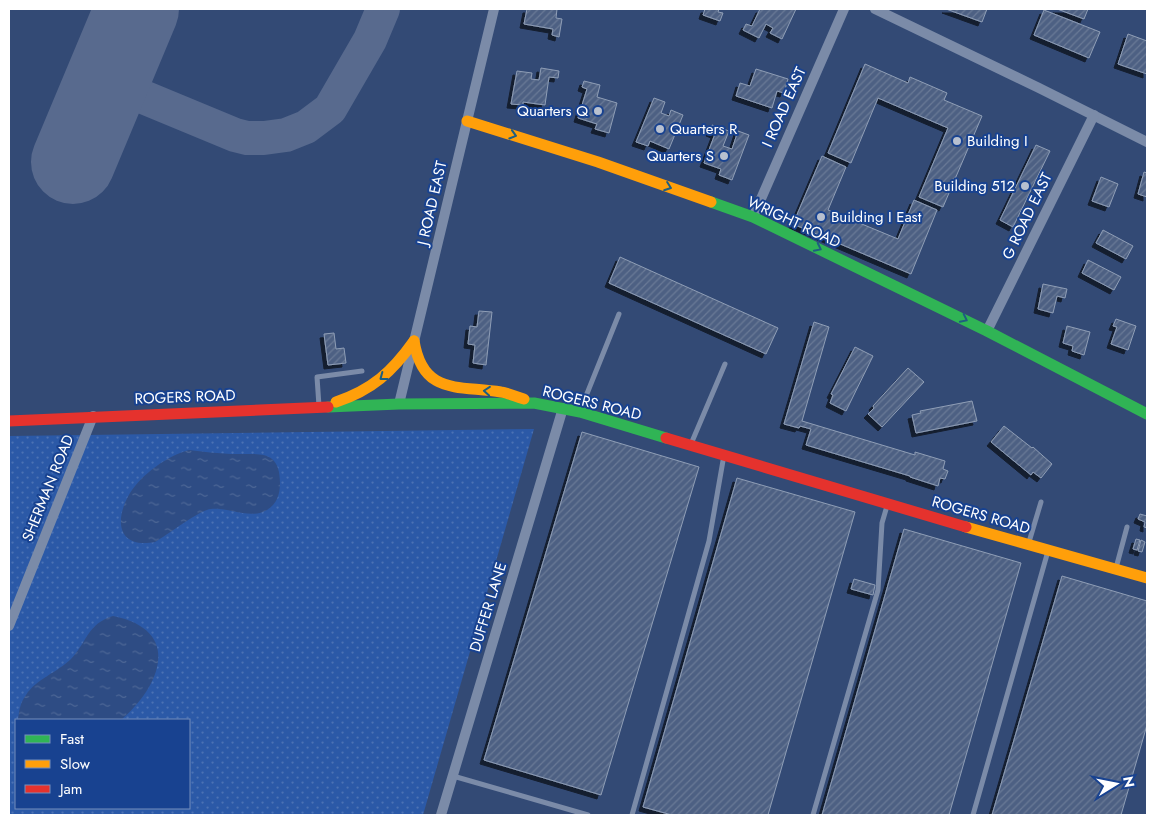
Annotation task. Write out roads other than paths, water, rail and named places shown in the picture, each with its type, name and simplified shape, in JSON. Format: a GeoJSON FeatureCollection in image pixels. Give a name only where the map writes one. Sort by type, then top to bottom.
{"type":"FeatureCollection","features":[{"type":"Feature","properties":{"kind":"street","name":"J ROAD EAST"},"geometry":{"type":"LineString","coordinates":[[399,404],[494,9]]}},
{"type":"Feature","properties":{"kind":"street","name":"I ROAD EAST"},"geometry":{"type":"LineString","coordinates":[[752,217],[844,9]]}},
{"type":"Feature","properties":{"kind":"street"},"geometry":{"type":"LineString","coordinates":[[875,9],[1147,142]]}},
{"type":"Feature","properties":{"kind":"street","name":"G ROAD EAST"},"geometry":{"type":"LineString","coordinates":[[988,330],[1094,115]]}},
{"type":"Feature","properties":{"kind":"street","name":"WRIGHT ROAD"},"geometry":{"type":"LineString","coordinates":[[467,121],[598,162],[752,217],[988,330],[1147,414]]}},
{"type":"Feature","properties":{"kind":"street"},"geometry":{"type":"LineString","coordinates":[[414,341],[418,360],[424,370],[437,381],[455,388],[503,392],[534,403]]}},
{"type":"Feature","properties":{"kind":"street"},"geometry":{"type":"LineString","coordinates":[[319,406],[359,394],[398,364],[414,341]]}},
{"type":"Feature","properties":{"kind":"street","name":"ROGERS ROAD"},"geometry":{"type":"LineString","coordinates":[[9,421],[319,406],[534,403],[580,412],[888,504],[1147,578]]}},
{"type":"Feature","properties":{"kind":"street","name":"DUFFER LANE"},"geometry":{"type":"LineString","coordinates":[[441,815],[563,408]]}},
{"type":"Feature","properties":{"kind":"street","name":"SHERMAN ROAD"},"geometry":{"type":"LineString","coordinates":[[9,626],[93,416]]}},
{"type":"Feature","properties":{"kind":"lane"},"geometry":{"type":"LineString","coordinates":[[580,412],[619,314]]}},
{"type":"Feature","properties":{"kind":"lane"},"geometry":{"type":"LineString","coordinates":[[690,445],[725,364]]}},
{"type":"Feature","properties":{"kind":"lane"},"geometry":{"type":"LineString","coordinates":[[319,406],[318,377],[362,371]]}},
{"type":"Feature","properties":{"kind":"lane"},"geometry":{"type":"LineString","coordinates":[[632,815],[708,541],[724,454]]}},
{"type":"Feature","properties":{"kind":"lane"},"geometry":{"type":"LineString","coordinates":[[1029,544],[1042,502]]}},
{"type":"Feature","properties":{"kind":"lane"},"geometry":{"type":"LineString","coordinates":[[813,815],[878,590],[882,523],[888,504]]}},
{"type":"Feature","properties":{"kind":"lane"},"geometry":{"type":"LineString","coordinates":[[1116,569],[1127,528]]}},
{"type":"Feature","properties":{"kind":"lane"},"geometry":{"type":"LineString","coordinates":[[973,815],[1048,550]]}},
{"type":"Feature","properties":{"kind":"lane"},"geometry":{"type":"LineString","coordinates":[[453,776],[588,815]]}},
{"type":"Feature","properties":{"kind":"water"},"geometry":{"type":"Polygon","coordinates":[[[189,450],[231,454],[257,454],[271,458],[276,463],[279,471],[280,487],[276,502],[267,510],[254,514],[218,509],[206,510],[155,542],[142,543],[126,537],[122,530],[122,513],[125,503],[135,486],[164,461],[189,450]]]}},
{"type":"Feature","properties":{"kind":"water"},"geometry":{"type":"Polygon","coordinates":[[[113,616],[135,623],[149,633],[157,646],[158,660],[155,676],[135,706],[122,719],[18,719],[21,704],[30,689],[71,659],[93,628],[104,619],[113,616]]]}},
{"type":"Feature","properties":{"kind":"place","name":"Quarters Q"},"geometry":{"type":"Point","coordinates":[598,111]}},
{"type":"Feature","properties":{"kind":"place","name":"Quarters R"},"geometry":{"type":"Point","coordinates":[660,129]}},
{"type":"Feature","properties":{"kind":"place","name":"Building I"},"geometry":{"type":"Point","coordinates":[957,141]}},
{"type":"Feature","properties":{"kind":"place","name":"Quarters S"},"geometry":{"type":"Point","coordinates":[724,156]}},
{"type":"Feature","properties":{"kind":"place","name":"Building 512"},"geometry":{"type":"Point","coordinates":[1025,186]}},
{"type":"Feature","properties":{"kind":"place","name":"Building I East"},"geometry":{"type":"Point","coordinates":[821,217]}}]}
